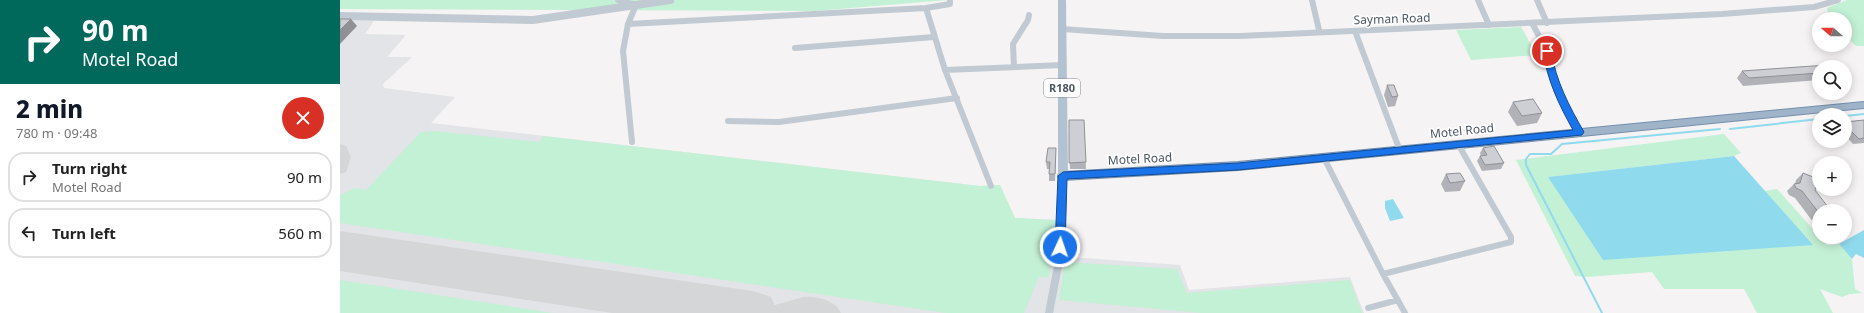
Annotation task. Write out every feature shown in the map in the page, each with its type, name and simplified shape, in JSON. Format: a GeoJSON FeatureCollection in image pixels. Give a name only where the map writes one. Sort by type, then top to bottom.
{"type":"FeatureCollection","features":[{"type":"Feature","properties":{"kind":"highway","name":"Motel Road"},"geometry":{"type":"LineString","coordinates":[[1063,176],[1238,166],[1864,105]]}},
{"type":"Feature","properties":{"kind":"main road","name":"R180"},"geometry":{"type":"LineString","coordinates":[[1062,0],[1063,176]]}},
{"type":"Feature","properties":{"kind":"street"},"geometry":{"type":"LineString","coordinates":[[618,0],[636,5]]}},
{"type":"Feature","properties":{"kind":"street"},"geometry":{"type":"LineString","coordinates":[[340,16],[533,20],[670,0]]}},
{"type":"Feature","properties":{"kind":"street"},"geometry":{"type":"LineString","coordinates":[[628,24],[926,8],[950,4],[950,0]]}},
{"type":"Feature","properties":{"kind":"street"},"geometry":{"type":"LineString","coordinates":[[1312,0],[1319,30]]}},
{"type":"Feature","properties":{"kind":"street"},"geometry":{"type":"LineString","coordinates":[[1478,0],[1489,25]]}},
{"type":"Feature","properties":{"kind":"street"},"geometry":{"type":"LineString","coordinates":[[1537,0],[1547,22]]}},
{"type":"Feature","properties":{"kind":"street","name":"Sayman Road"},"geometry":{"type":"LineString","coordinates":[[1062,29],[1165,36],[1225,37],[1319,30],[1355,31],[1722,14],[1814,7],[1838,0]]}},
{"type":"Feature","properties":{"kind":"street"},"geometry":{"type":"LineString","coordinates":[[632,142],[623,51],[628,24],[636,5]]}},
{"type":"Feature","properties":{"kind":"street"},"geometry":{"type":"LineString","coordinates":[[926,8],[945,70],[991,186]]}},
{"type":"Feature","properties":{"kind":"street"},"geometry":{"type":"LineString","coordinates":[[1014,67],[1013,44],[1028,20],[1029,15]]}},
{"type":"Feature","properties":{"kind":"street"},"geometry":{"type":"LineString","coordinates":[[1532,23],[1547,51],[1550,68],[1562,102],[1579,132]]}},
{"type":"Feature","properties":{"kind":"street"},"geometry":{"type":"LineString","coordinates":[[1355,31],[1400,151]]}},
{"type":"Feature","properties":{"kind":"street"},"geometry":{"type":"LineString","coordinates":[[795,48],[934,37]]}},
{"type":"Feature","properties":{"kind":"street"},"geometry":{"type":"LineString","coordinates":[[945,70],[1062,65]]}},
{"type":"Feature","properties":{"kind":"street"},"geometry":{"type":"LineString","coordinates":[[728,121],[778,122],[957,98]]}},
{"type":"Feature","properties":{"kind":"street"},"geometry":{"type":"LineString","coordinates":[[1384,274],[1511,242],[1511,237],[1458,144]]}},
{"type":"Feature","properties":{"kind":"street"},"geometry":{"type":"LineString","coordinates":[[1324,158],[1405,313]]}},
{"type":"Feature","properties":{"kind":"street"},"geometry":{"type":"LineString","coordinates":[[1049,313],[1059,261],[1063,176]]}},
{"type":"Feature","properties":{"kind":"street"},"geometry":{"type":"LineString","coordinates":[[1368,308],[1378,304],[1398,300]]}},
{"type":"Feature","properties":{"kind":"shaded area"},"geometry":{"type":"Polygon","coordinates":[[[340,20],[374,21],[365,34],[406,35],[387,57],[412,57],[383,84],[384,88],[455,97],[431,123],[980,186],[1000,185],[1015,218],[1056,220],[1053,245],[1070,248],[1070,257],[1180,265],[1189,290],[1350,277],[1364,313],[340,313],[340,20]]]}},
{"type":"Feature","properties":{"kind":"green space"},"geometry":{"type":"Polygon","coordinates":[[[340,0],[948,0],[815,11],[340,9],[340,0]]]}},
{"type":"Feature","properties":{"kind":"green space"},"geometry":{"type":"Polygon","coordinates":[[[1847,0],[1864,0],[1864,46],[1856,46],[1852,42],[1852,12],[1828,12],[1827,8],[1847,0]]]}},
{"type":"Feature","properties":{"kind":"green space"},"geometry":{"type":"Polygon","coordinates":[[[1521,27],[1537,55],[1471,60],[1456,30],[1521,27]]]}},
{"type":"Feature","properties":{"kind":"green space"},"geometry":{"type":"Polygon","coordinates":[[[435,131],[539,142],[543,136],[980,186],[1000,185],[1015,218],[1056,220],[1049,277],[1039,277],[1024,313],[946,313],[340,223],[340,195],[355,188],[366,190],[421,132],[435,131]]]}},
{"type":"Feature","properties":{"kind":"green space"},"geometry":{"type":"Polygon","coordinates":[[[1724,134],[1741,153],[1734,156],[1549,177],[1812,245],[1765,191],[1777,189],[1812,228],[1812,244],[1839,244],[1852,259],[1855,289],[1862,293],[1850,294],[1842,297],[1820,289],[1833,313],[1757,313],[1744,289],[1664,289],[1652,272],[1586,277],[1575,276],[1516,160],[1724,134]]]}},
{"type":"Feature","properties":{"kind":"green space"},"geometry":{"type":"Polygon","coordinates":[[[1065,262],[1177,269],[1187,293],[1350,280],[1362,313],[1202,313],[1059,300],[1065,262]]]}},
{"type":"Feature","properties":{"kind":"green space"},"geometry":{"type":"Polygon","coordinates":[[[340,280],[553,313],[340,313],[340,280]]]}},
{"type":"Feature","properties":{"kind":"water"},"geometry":{"type":"Polygon","coordinates":[[[1734,156],[1813,245],[1603,260],[1548,177],[1734,156]]]}},
{"type":"Feature","properties":{"kind":"water"},"geometry":{"type":"Polygon","coordinates":[[[1393,199],[1404,218],[1390,221],[1385,208],[1385,201],[1393,199]]]}},
{"type":"Feature","properties":{"kind":"water"},"geometry":{"type":"Polygon","coordinates":[[[1864,230],[1864,258],[1856,254],[1852,259],[1839,244],[1852,244],[1852,237],[1864,230]]]}},
{"type":"Feature","properties":{"kind":"building"},"geometry":{"type":"Polygon","coordinates":[[[340,19],[351,19],[340,30],[340,19]]]}},
{"type":"Feature","properties":{"kind":"building"},"geometry":{"type":"Polygon","coordinates":[[[1812,66],[1812,74],[1749,78],[1742,71],[1812,66]]]}},
{"type":"Feature","properties":{"kind":"building"},"geometry":{"type":"Polygon","coordinates":[[[1387,85],[1394,85],[1398,96],[1392,97],[1387,85]]]}},
{"type":"Feature","properties":{"kind":"building"},"geometry":{"type":"Polygon","coordinates":[[[1533,99],[1542,113],[1522,116],[1513,102],[1533,99]]]}},
{"type":"Feature","properties":{"kind":"building"},"geometry":{"type":"Polygon","coordinates":[[[1069,120],[1084,120],[1086,162],[1069,163],[1069,120]]]}},
{"type":"Feature","properties":{"kind":"building"},"geometry":{"type":"Polygon","coordinates":[[[1864,120],[1864,138],[1859,139],[1852,132],[1852,121],[1864,120]]]}},
{"type":"Feature","properties":{"kind":"building"},"geometry":{"type":"Polygon","coordinates":[[[1494,146],[1504,163],[1485,165],[1480,156],[1487,155],[1483,148],[1494,146]]]}},
{"type":"Feature","properties":{"kind":"building"},"geometry":{"type":"Polygon","coordinates":[[[1048,148],[1056,148],[1055,174],[1049,174],[1050,162],[1046,162],[1048,148]]]}},
{"type":"Feature","properties":{"kind":"building"},"geometry":{"type":"Polygon","coordinates":[[[1460,173],[1465,181],[1450,183],[1446,174],[1460,173]]]}},
{"type":"Feature","properties":{"kind":"building"},"geometry":{"type":"Polygon","coordinates":[[[1803,173],[1812,177],[1812,196],[1820,196],[1826,204],[1812,204],[1802,191],[1796,188],[1794,184],[1800,183],[1803,173]]]}},
{"type":"Feature","properties":{"kind":"waterway"},"geometry":{"type":"LineString","coordinates":[[1852,115],[1864,114]]}},
{"type":"Feature","properties":{"kind":"waterway"},"geometry":{"type":"LineString","coordinates":[[1730,129],[1812,120]]}},
{"type":"Feature","properties":{"kind":"waterway"},"geometry":{"type":"LineString","coordinates":[[1602,313],[1526,165],[1526,159],[1530,154],[1551,154],[1562,144],[1720,129]]}},
{"type":"Feature","properties":{"kind":"taxiway"},"geometry":{"type":"LineString","coordinates":[[340,150],[342,157],[340,167]]}},
{"type":"Feature","properties":{"kind":"taxiway"},"geometry":{"type":"LineString","coordinates":[[629,294],[642,299],[658,313]]}},
{"type":"Feature","properties":{"kind":"taxiway"},"geometry":{"type":"LineString","coordinates":[[775,313],[803,305],[818,306],[831,313]]}},
{"type":"Feature","properties":{"kind":"runway"},"geometry":{"type":"LineString","coordinates":[[340,251],[753,313]]}},
{"type":"Feature","properties":{"kind":"route"},"geometry":{"type":"LineString","coordinates":[[1060,247],[1063,176],[1238,166],[1579,132],[1562,102],[1550,68],[1547,51]]}}]}
